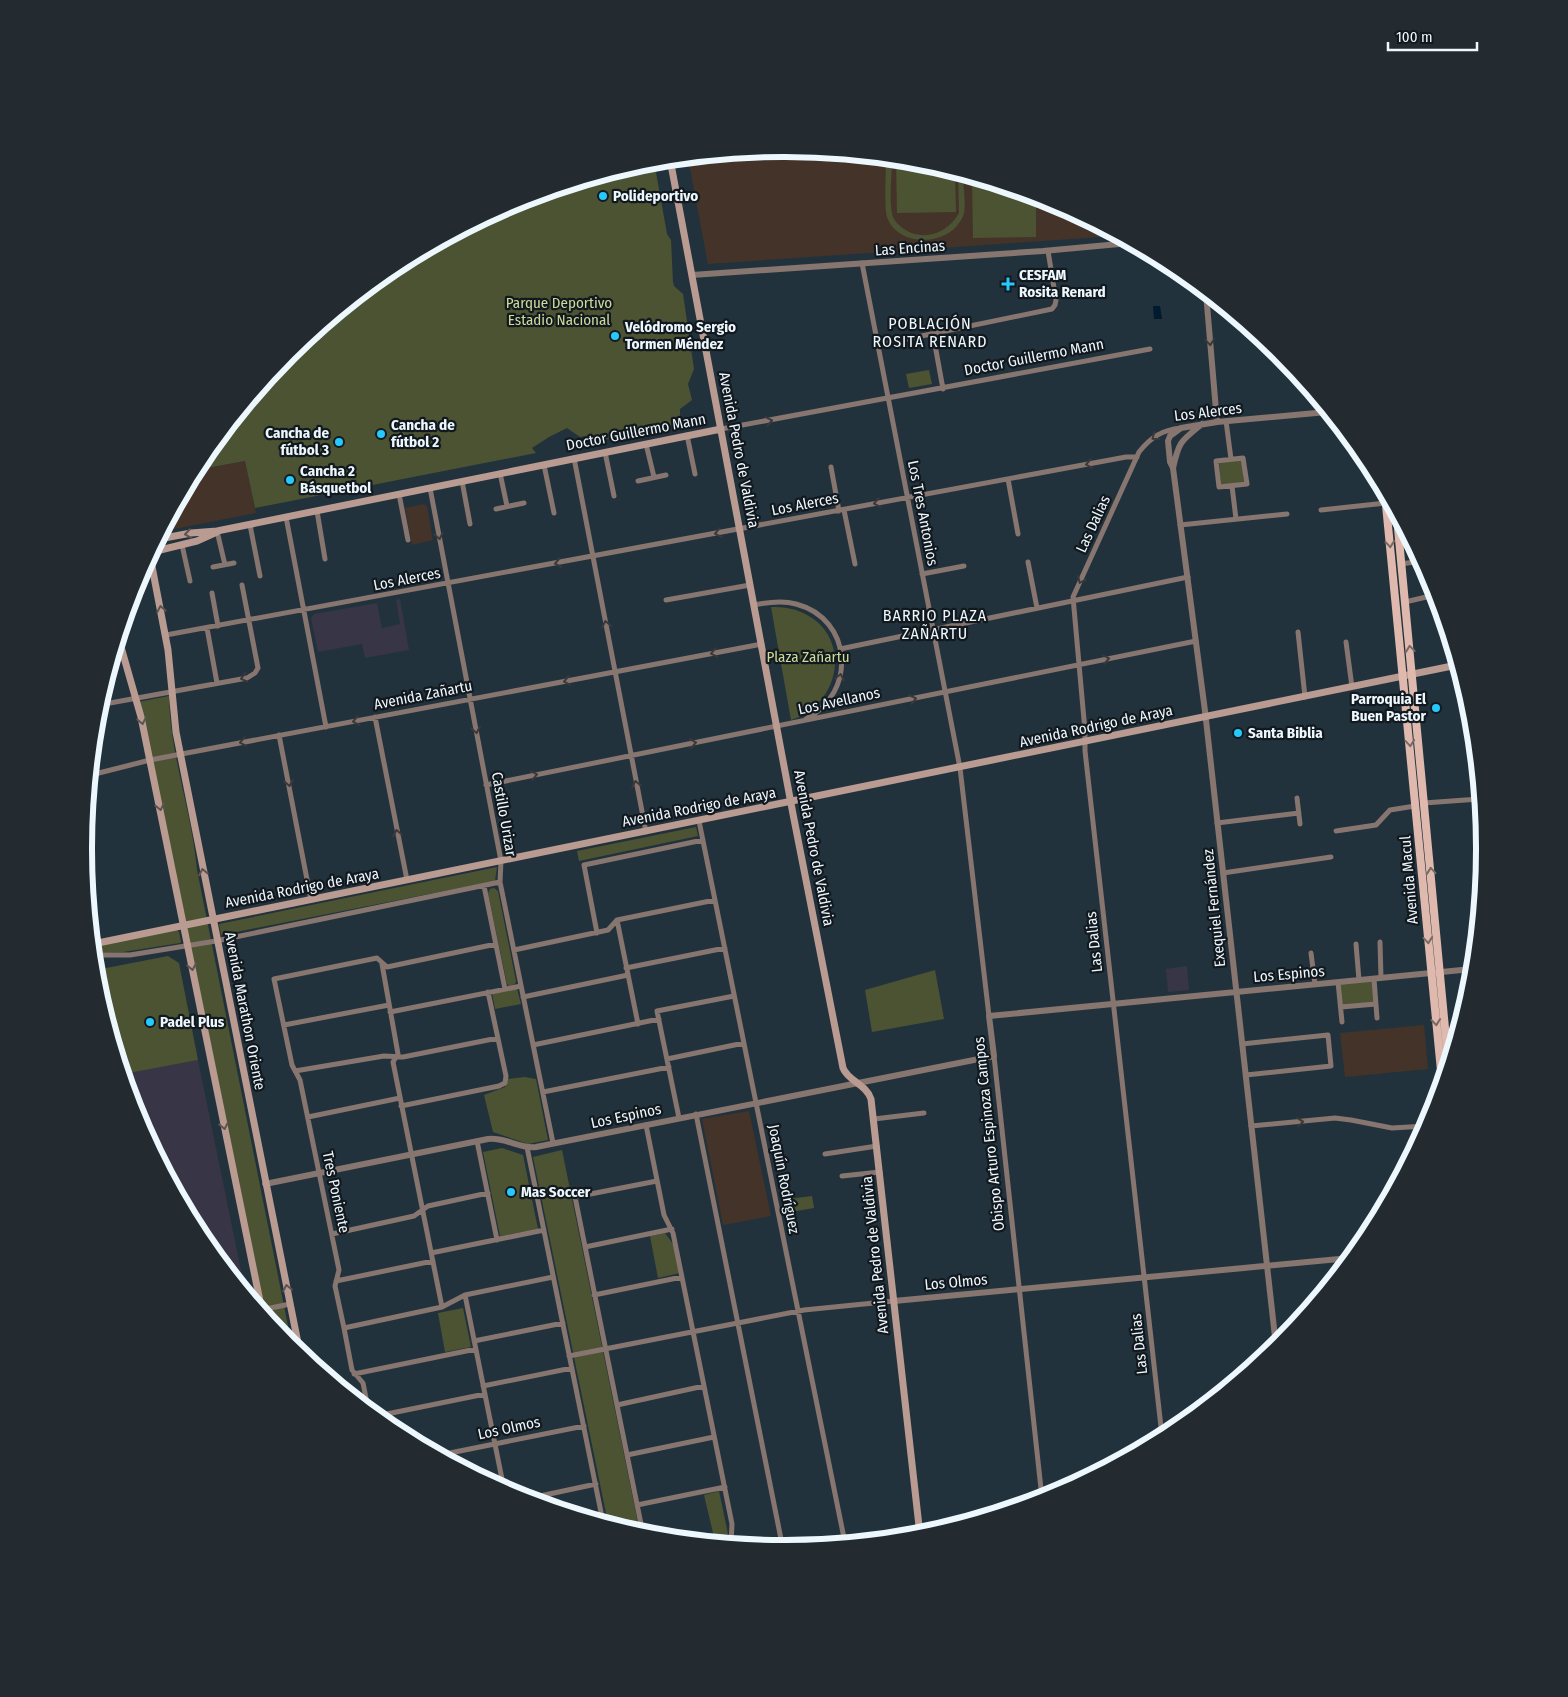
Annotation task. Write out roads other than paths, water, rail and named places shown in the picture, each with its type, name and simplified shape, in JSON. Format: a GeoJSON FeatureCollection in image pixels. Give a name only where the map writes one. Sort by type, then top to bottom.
{"type":"FeatureCollection","features":[{"type":"Feature","properties":{"kind":"main road","name":"Avenida Pedro de Valdivia"},"geometry":{"type":"LineString","coordinates":[[671,167],[843,1068],[869,1095],[874,1119],[919,1527]]}},
{"type":"Feature","properties":{"kind":"main road","name":"Doctor Guillermo Mann"},"geometry":{"type":"LineString","coordinates":[[167,538],[250,525],[721,429]]}},
{"type":"Feature","properties":{"kind":"main road","name":"Avenida Macul"},"geometry":{"type":"LineString","coordinates":[[1387,511],[1440,1066]]}},
{"type":"Feature","properties":{"kind":"main road","name":"Doctor Guillermo Mann"},"geometry":{"type":"LineString","coordinates":[[161,550],[202,540],[217,531]]}},
{"type":"Feature","properties":{"kind":"main road","name":"Avenida Macul"},"geometry":{"type":"LineString","coordinates":[[1400,535],[1447,1045]]}},
{"type":"Feature","properties":{"kind":"main road","name":"Avenida Marathon Oriente"},"geometry":{"type":"LineString","coordinates":[[152,568],[166,635],[173,713],[180,754],[297,1339]]}},
{"type":"Feature","properties":{"kind":"main road"},"geometry":{"type":"LineString","coordinates":[[122,650],[136,698],[150,760],[260,1299]]}},
{"type":"Feature","properties":{"kind":"main road","name":"Avenida Rodrigo de Araya"},"geometry":{"type":"LineString","coordinates":[[99,943],[1451,667]]}},
{"type":"Feature","properties":{"kind":"street","name":"Las Encinas"},"geometry":{"type":"LineString","coordinates":[[692,275],[1048,251],[1119,244]]}},
{"type":"Feature","properties":{"kind":"street"},"geometry":{"type":"LineString","coordinates":[[878,345],[1050,310],[1054,307],[1056,300],[1048,251]]}},
{"type":"Feature","properties":{"kind":"street","name":"Los Tres Antonios"},"geometry":{"type":"LineString","coordinates":[[862,263],[960,768]]}},
{"type":"Feature","properties":{"kind":"street"},"geometry":{"type":"LineString","coordinates":[[1207,301],[1217,422]]}},
{"type":"Feature","properties":{"kind":"street"},"geometry":{"type":"LineString","coordinates":[[933,334],[943,388]]}},
{"type":"Feature","properties":{"kind":"street","name":"Doctor Guillermo Mann"},"geometry":{"type":"LineString","coordinates":[[721,429],[1150,349]]}},
{"type":"Feature","properties":{"kind":"street","name":"Los Alerces"},"geometry":{"type":"LineString","coordinates":[[166,635],[1126,457],[1137,457],[1146,444],[1166,429],[1226,421],[1320,413]]}},
{"type":"Feature","properties":{"kind":"street"},"geometry":{"type":"LineString","coordinates":[[1226,421],[1231,459]]}},
{"type":"Feature","properties":{"kind":"street"},"geometry":{"type":"LineString","coordinates":[[1179,445],[1183,439],[1202,424]]}},
{"type":"Feature","properties":{"kind":"street","name":"Exequiel Fernández"},"geometry":{"type":"LineString","coordinates":[[1174,468],[1170,462],[1168,439],[1171,434],[1182,427],[1185,432],[1179,445],[1174,468],[1205,717],[1275,1335]]}},
{"type":"Feature","properties":{"kind":"street"},"geometry":{"type":"LineString","coordinates":[[687,435],[695,474]]}},
{"type":"Feature","properties":{"kind":"street"},"geometry":{"type":"LineString","coordinates":[[646,444],[654,477]]}},
{"type":"Feature","properties":{"kind":"street"},"geometry":{"type":"LineString","coordinates":[[605,452],[614,496]]}},
{"type":"Feature","properties":{"kind":"street","name":"Las Dalias"},"geometry":{"type":"LineString","coordinates":[[1137,457],[1072,601],[1085,742],[1161,1427]]}},
{"type":"Feature","properties":{"kind":"street"},"geometry":{"type":"LineString","coordinates":[[574,458],[646,832]]}},
{"type":"Feature","properties":{"kind":"street"},"geometry":{"type":"LineString","coordinates":[[1244,458],[1246,484],[1219,487],[1216,461],[1231,459],[1244,458]]}},
{"type":"Feature","properties":{"kind":"street"},"geometry":{"type":"LineString","coordinates":[[544,464],[554,513]]}},
{"type":"Feature","properties":{"kind":"street"},"geometry":{"type":"LineString","coordinates":[[831,467],[855,564]]}},
{"type":"Feature","properties":{"kind":"street"},"geometry":{"type":"LineString","coordinates":[[500,474],[507,506]]}},
{"type":"Feature","properties":{"kind":"street"},"geometry":{"type":"LineString","coordinates":[[638,481],[666,475]]}},
{"type":"Feature","properties":{"kind":"street"},"geometry":{"type":"LineString","coordinates":[[1008,479],[1018,534]]}},
{"type":"Feature","properties":{"kind":"street"},"geometry":{"type":"LineString","coordinates":[[462,481],[470,524]]}},
{"type":"Feature","properties":{"kind":"street"},"geometry":{"type":"LineString","coordinates":[[1232,486],[1236,519]]}},
{"type":"Feature","properties":{"kind":"street","name":"Castillo Urizar"},"geometry":{"type":"LineString","coordinates":[[430,488],[500,861],[500,882],[553,1144]]}},
{"type":"Feature","properties":{"kind":"street"},"geometry":{"type":"LineString","coordinates":[[399,494],[408,540]]}},
{"type":"Feature","properties":{"kind":"street"},"geometry":{"type":"LineString","coordinates":[[1321,510],[1381,500]]}},
{"type":"Feature","properties":{"kind":"street"},"geometry":{"type":"LineString","coordinates":[[496,508],[524,503]]}},
{"type":"Feature","properties":{"kind":"street"},"geometry":{"type":"LineString","coordinates":[[316,511],[325,559]]}},
{"type":"Feature","properties":{"kind":"street"},"geometry":{"type":"LineString","coordinates":[[1180,525],[1287,514]]}},
{"type":"Feature","properties":{"kind":"street"},"geometry":{"type":"LineString","coordinates":[[286,517],[326,726]]}},
{"type":"Feature","properties":{"kind":"street"},"geometry":{"type":"LineString","coordinates":[[250,525],[260,576]]}},
{"type":"Feature","properties":{"kind":"street"},"geometry":{"type":"LineString","coordinates":[[217,531],[225,564]]}},
{"type":"Feature","properties":{"kind":"street"},"geometry":{"type":"LineString","coordinates":[[182,545],[190,581]]}},
{"type":"Feature","properties":{"kind":"street"},"geometry":{"type":"LineString","coordinates":[[1028,562],[1037,608]]}},
{"type":"Feature","properties":{"kind":"street"},"geometry":{"type":"LineString","coordinates":[[1401,564],[1413,562]]}},
{"type":"Feature","properties":{"kind":"street"},"geometry":{"type":"LineString","coordinates":[[213,567],[234,563]]}},
{"type":"Feature","properties":{"kind":"street"},"geometry":{"type":"LineString","coordinates":[[922,574],[964,566]]}},
{"type":"Feature","properties":{"kind":"street"},"geometry":{"type":"LineString","coordinates":[[840,648],[1188,577]]}},
{"type":"Feature","properties":{"kind":"street"},"geometry":{"type":"LineString","coordinates":[[666,600],[750,585]]}},
{"type":"Feature","properties":{"kind":"street"},"geometry":{"type":"LineString","coordinates":[[109,702],[252,676],[258,668],[242,586]]}},
{"type":"Feature","properties":{"kind":"street"},"geometry":{"type":"LineString","coordinates":[[212,593],[218,626]]}},
{"type":"Feature","properties":{"kind":"street"},"geometry":{"type":"LineString","coordinates":[[1405,602],[1428,596]]}},
{"type":"Feature","properties":{"kind":"street"},"geometry":{"type":"LineString","coordinates":[[754,605],[784,602],[806,607],[819,615],[836,636],[840,648],[841,674],[833,694],[826,705],[816,713],[796,722]]}},
{"type":"Feature","properties":{"kind":"street"},"geometry":{"type":"LineString","coordinates":[[207,628],[217,683]]}},
{"type":"Feature","properties":{"kind":"street"},"geometry":{"type":"LineString","coordinates":[[1298,632],[1305,697]]}},
{"type":"Feature","properties":{"kind":"street","name":"Los Avellanos"},"geometry":{"type":"LineString","coordinates":[[486,785],[1196,641]]}},
{"type":"Feature","properties":{"kind":"street"},"geometry":{"type":"LineString","coordinates":[[1346,642],[1352,687]]}},
{"type":"Feature","properties":{"kind":"street","name":"Avenida Zañartu"},"geometry":{"type":"LineString","coordinates":[[97,774],[180,754],[762,644]]}},
{"type":"Feature","properties":{"kind":"street"},"geometry":{"type":"LineString","coordinates":[[375,717],[406,880]]}},
{"type":"Feature","properties":{"kind":"street"},"geometry":{"type":"LineString","coordinates":[[280,735],[311,900]]}},
{"type":"Feature","properties":{"kind":"street","name":"Obispo Arturo Espinoza Campos"},"geometry":{"type":"LineString","coordinates":[[960,768],[994,1056],[1041,1490]]}},
{"type":"Feature","properties":{"kind":"street"},"geometry":{"type":"LineString","coordinates":[[1297,798],[1300,824]]}},
{"type":"Feature","properties":{"kind":"street"},"geometry":{"type":"LineString","coordinates":[[1424,802],[1474,799]]}},
{"type":"Feature","properties":{"kind":"street"},"geometry":{"type":"LineString","coordinates":[[1336,831],[1376,825],[1390,810],[1416,806]]}},
{"type":"Feature","properties":{"kind":"street"},"geometry":{"type":"LineString","coordinates":[[1217,823],[1299,812]]}},
{"type":"Feature","properties":{"kind":"street","name":"Joaquín Rodríguez"},"geometry":{"type":"LineString","coordinates":[[699,821],[845,1537]]}},
{"type":"Feature","properties":{"kind":"street"},"geometry":{"type":"LineString","coordinates":[[597,933],[584,865],[703,840]]}},
{"type":"Feature","properties":{"kind":"street"},"geometry":{"type":"LineString","coordinates":[[1223,873],[1331,857]]}},
{"type":"Feature","properties":{"kind":"street"},"geometry":{"type":"LineString","coordinates":[[101,956],[130,955],[216,941],[500,882]]}},
{"type":"Feature","properties":{"kind":"street"},"geometry":{"type":"LineString","coordinates":[[484,886],[505,989]]}},
{"type":"Feature","properties":{"kind":"street"},"geometry":{"type":"LineString","coordinates":[[514,950],[608,930],[617,920],[715,900]]}},
{"type":"Feature","properties":{"kind":"street"},"geometry":{"type":"LineString","coordinates":[[617,920],[638,1024]]}},
{"type":"Feature","properties":{"kind":"street"},"geometry":{"type":"LineString","coordinates":[[1380,942],[1381,978]]}},
{"type":"Feature","properties":{"kind":"street"},"geometry":{"type":"LineString","coordinates":[[382,964],[386,967],[496,944]]}},
{"type":"Feature","properties":{"kind":"street"},"geometry":{"type":"LineString","coordinates":[[1356,944],[1359,980]]}},
{"type":"Feature","properties":{"kind":"street"},"geometry":{"type":"LineString","coordinates":[[626,968],[725,948]]}},
{"type":"Feature","properties":{"kind":"street"},"geometry":{"type":"LineString","coordinates":[[1311,953],[1315,984]]}},
{"type":"Feature","properties":{"kind":"street","name":"Tres Poniente"},"geometry":{"type":"LineString","coordinates":[[366,1399],[363,1383],[354,1374],[335,1288],[339,1270],[332,1234],[300,1080],[292,1065],[274,979],[377,958],[382,964]]}},
{"type":"Feature","properties":{"kind":"street"},"geometry":{"type":"LineString","coordinates":[[382,964],[398,1054],[393,1062],[442,1307]]}},
{"type":"Feature","properties":{"kind":"street","name":"Los Espinos"},"geometry":{"type":"LineString","coordinates":[[989,1016],[1464,970]]}},
{"type":"Feature","properties":{"kind":"street"},"geometry":{"type":"LineString","coordinates":[[523,997],[628,975]]}},
{"type":"Feature","properties":{"kind":"street"},"geometry":{"type":"LineString","coordinates":[[1374,979],[1377,1018]]}},
{"type":"Feature","properties":{"kind":"street"},"geometry":{"type":"LineString","coordinates":[[1338,982],[1342,1022]]}},
{"type":"Feature","properties":{"kind":"street"},"geometry":{"type":"LineString","coordinates":[[390,1012],[521,986]]}},
{"type":"Feature","properties":{"kind":"street"},"geometry":{"type":"LineString","coordinates":[[401,1106],[499,1086],[505,1083],[506,1079],[488,992]]}},
{"type":"Feature","properties":{"kind":"street"},"geometry":{"type":"LineString","coordinates":[[679,1118],[657,1011],[734,996]]}},
{"type":"Feature","properties":{"kind":"street"},"geometry":{"type":"LineString","coordinates":[[284,1025],[389,1004]]}},
{"type":"Feature","properties":{"kind":"street"},"geometry":{"type":"LineString","coordinates":[[1341,1007],[1376,1004]]}},
{"type":"Feature","properties":{"kind":"street"},"geometry":{"type":"LineString","coordinates":[[533,1045],[659,1019]]}},
{"type":"Feature","properties":{"kind":"street"},"geometry":{"type":"LineString","coordinates":[[1242,1044],[1328,1035],[1331,1066],[1246,1075]]}},
{"type":"Feature","properties":{"kind":"street"},"geometry":{"type":"LineString","coordinates":[[295,1072],[384,1056],[403,1057],[498,1038]]}},
{"type":"Feature","properties":{"kind":"street"},"geometry":{"type":"LineString","coordinates":[[667,1059],[744,1043]]}},
{"type":"Feature","properties":{"kind":"street","name":"Los Espinos"},"geometry":{"type":"LineString","coordinates":[[265,1184],[498,1138],[527,1147],[553,1144],[755,1102],[994,1056]]}},
{"type":"Feature","properties":{"kind":"street"},"geometry":{"type":"LineString","coordinates":[[543,1092],[669,1067]]}},
{"type":"Feature","properties":{"kind":"street"},"geometry":{"type":"LineString","coordinates":[[308,1117],[400,1098]]}},
{"type":"Feature","properties":{"kind":"street"},"geometry":{"type":"LineString","coordinates":[[874,1119],[924,1113]]}},
{"type":"Feature","properties":{"kind":"street"},"geometry":{"type":"LineString","coordinates":[[696,1114],[781,1540]]}},
{"type":"Feature","properties":{"kind":"street"},"geometry":{"type":"LineString","coordinates":[[1251,1126],[1335,1118],[1392,1128],[1417,1127]]}},
{"type":"Feature","properties":{"kind":"street"},"geometry":{"type":"LineString","coordinates":[[646,1124],[665,1218],[672,1229],[682,1277],[732,1527],[731,1538]]}},
{"type":"Feature","properties":{"kind":"street"},"geometry":{"type":"LineString","coordinates":[[477,1141],[497,1240]]}},
{"type":"Feature","properties":{"kind":"street"},"geometry":{"type":"LineString","coordinates":[[825,1154],[877,1146]]}},
{"type":"Feature","properties":{"kind":"street"},"geometry":{"type":"LineString","coordinates":[[527,1147],[602,1515]]}},
{"type":"Feature","properties":{"kind":"street"},"geometry":{"type":"LineString","coordinates":[[842,1176],[880,1172]]}},
{"type":"Feature","properties":{"kind":"street"},"geometry":{"type":"LineString","coordinates":[[641,1525],[575,1197],[657,1181]]}},
{"type":"Feature","properties":{"kind":"street"},"geometry":{"type":"LineString","coordinates":[[332,1234],[414,1216],[428,1206],[488,1193]]}},
{"type":"Feature","properties":{"kind":"street"},"geometry":{"type":"LineString","coordinates":[[585,1247],[672,1229]]}},
{"type":"Feature","properties":{"kind":"street"},"geometry":{"type":"LineString","coordinates":[[431,1253],[544,1230]]}},
{"type":"Feature","properties":{"kind":"street","name":"Los Olmos"},"geometry":{"type":"LineString","coordinates":[[569,1356],[798,1311],[1340,1259]]}},
{"type":"Feature","properties":{"kind":"street"},"geometry":{"type":"LineString","coordinates":[[336,1281],[433,1261]]}},
{"type":"Feature","properties":{"kind":"street"},"geometry":{"type":"LineString","coordinates":[[344,1328],[442,1307],[465,1295],[553,1277]]}},
{"type":"Feature","properties":{"kind":"street"},"geometry":{"type":"LineString","coordinates":[[594,1295],[682,1277]]}},
{"type":"Feature","properties":{"kind":"street"},"geometry":{"type":"LineString","coordinates":[[465,1295],[502,1480]]}},
{"type":"Feature","properties":{"kind":"street"},"geometry":{"type":"LineString","coordinates":[[268,1309],[290,1304]]}},
{"type":"Feature","properties":{"kind":"street"},"geometry":{"type":"LineString","coordinates":[[474,1341],[563,1323]]}},
{"type":"Feature","properties":{"kind":"street"},"geometry":{"type":"LineString","coordinates":[[354,1374],[476,1349]]}},
{"type":"Feature","properties":{"kind":"street"},"geometry":{"type":"LineString","coordinates":[[483,1386],[572,1368]]}},
{"type":"Feature","properties":{"kind":"street"},"geometry":{"type":"LineString","coordinates":[[617,1405],[704,1386]]}},
{"type":"Feature","properties":{"kind":"street"},"geometry":{"type":"LineString","coordinates":[[387,1414],[485,1394]]}},
{"type":"Feature","properties":{"kind":"street","name":"Los Olmos"},"geometry":{"type":"LineString","coordinates":[[449,1453],[584,1426]]}},
{"type":"Feature","properties":{"kind":"street"},"geometry":{"type":"LineString","coordinates":[[627,1455],[714,1437]]}},
{"type":"Feature","properties":{"kind":"street"},"geometry":{"type":"LineString","coordinates":[[541,1495],[596,1484]]}},
{"type":"Feature","properties":{"kind":"street"},"geometry":{"type":"LineString","coordinates":[[637,1505],[724,1487]]}},
{"type":"Feature","properties":{"kind":"water"},"geometry":{"type":"Polygon","coordinates":[[[1153,306],[1160,306],[1162,319],[1154,319],[1153,306]]]}},
{"type":"Feature","properties":{"kind":"place","name":"Polideportivo"},"geometry":{"type":"Point","coordinates":[603,196]}},
{"type":"Feature","properties":{"kind":"place","name":"CESFAM Rosita Renard"},"geometry":{"type":"Point","coordinates":[1008,284]}},
{"type":"Feature","properties":{"kind":"place","name":"Velódromo Sergio Tormen Méndez"},"geometry":{"type":"Point","coordinates":[615,336]}},
{"type":"Feature","properties":{"kind":"place","name":"Cancha de fútbol 2"},"geometry":{"type":"Point","coordinates":[381,434]}},
{"type":"Feature","properties":{"kind":"place","name":"Cancha de fútbol 3"},"geometry":{"type":"Point","coordinates":[339,442]}},
{"type":"Feature","properties":{"kind":"place","name":"Cancha 2 Básquetbol"},"geometry":{"type":"Point","coordinates":[290,480]}},
{"type":"Feature","properties":{"kind":"place","name":"Parroquia El Buen Pastor"},"geometry":{"type":"Point","coordinates":[1436,708]}},
{"type":"Feature","properties":{"kind":"place","name":"Santa Biblia"},"geometry":{"type":"Point","coordinates":[1238,733]}},
{"type":"Feature","properties":{"kind":"place","name":"Padel Plus"},"geometry":{"type":"Point","coordinates":[150,1022]}},
{"type":"Feature","properties":{"kind":"place","name":"Mas Soccer"},"geometry":{"type":"Point","coordinates":[511,1192]}},
{"type":"Feature","properties":{"kind":"district","name":"POBLACIÓN ROSITA RENARD"},"geometry":{"type":"Point","coordinates":[930,332]}},
{"type":"Feature","properties":{"kind":"district","name":"BARRIO PLAZA ZAÑARTU"},"geometry":{"type":"Point","coordinates":[935,624]}},
{"type":"Feature","properties":{"kind":"park label","name":"Parque Deportivo Estadio Nacional"},"geometry":{"type":"Point","coordinates":[559,312]}},
{"type":"Feature","properties":{"kind":"park label","name":"Plaza Zañartu"},"geometry":{"type":"Point","coordinates":[808,657]}}]}
